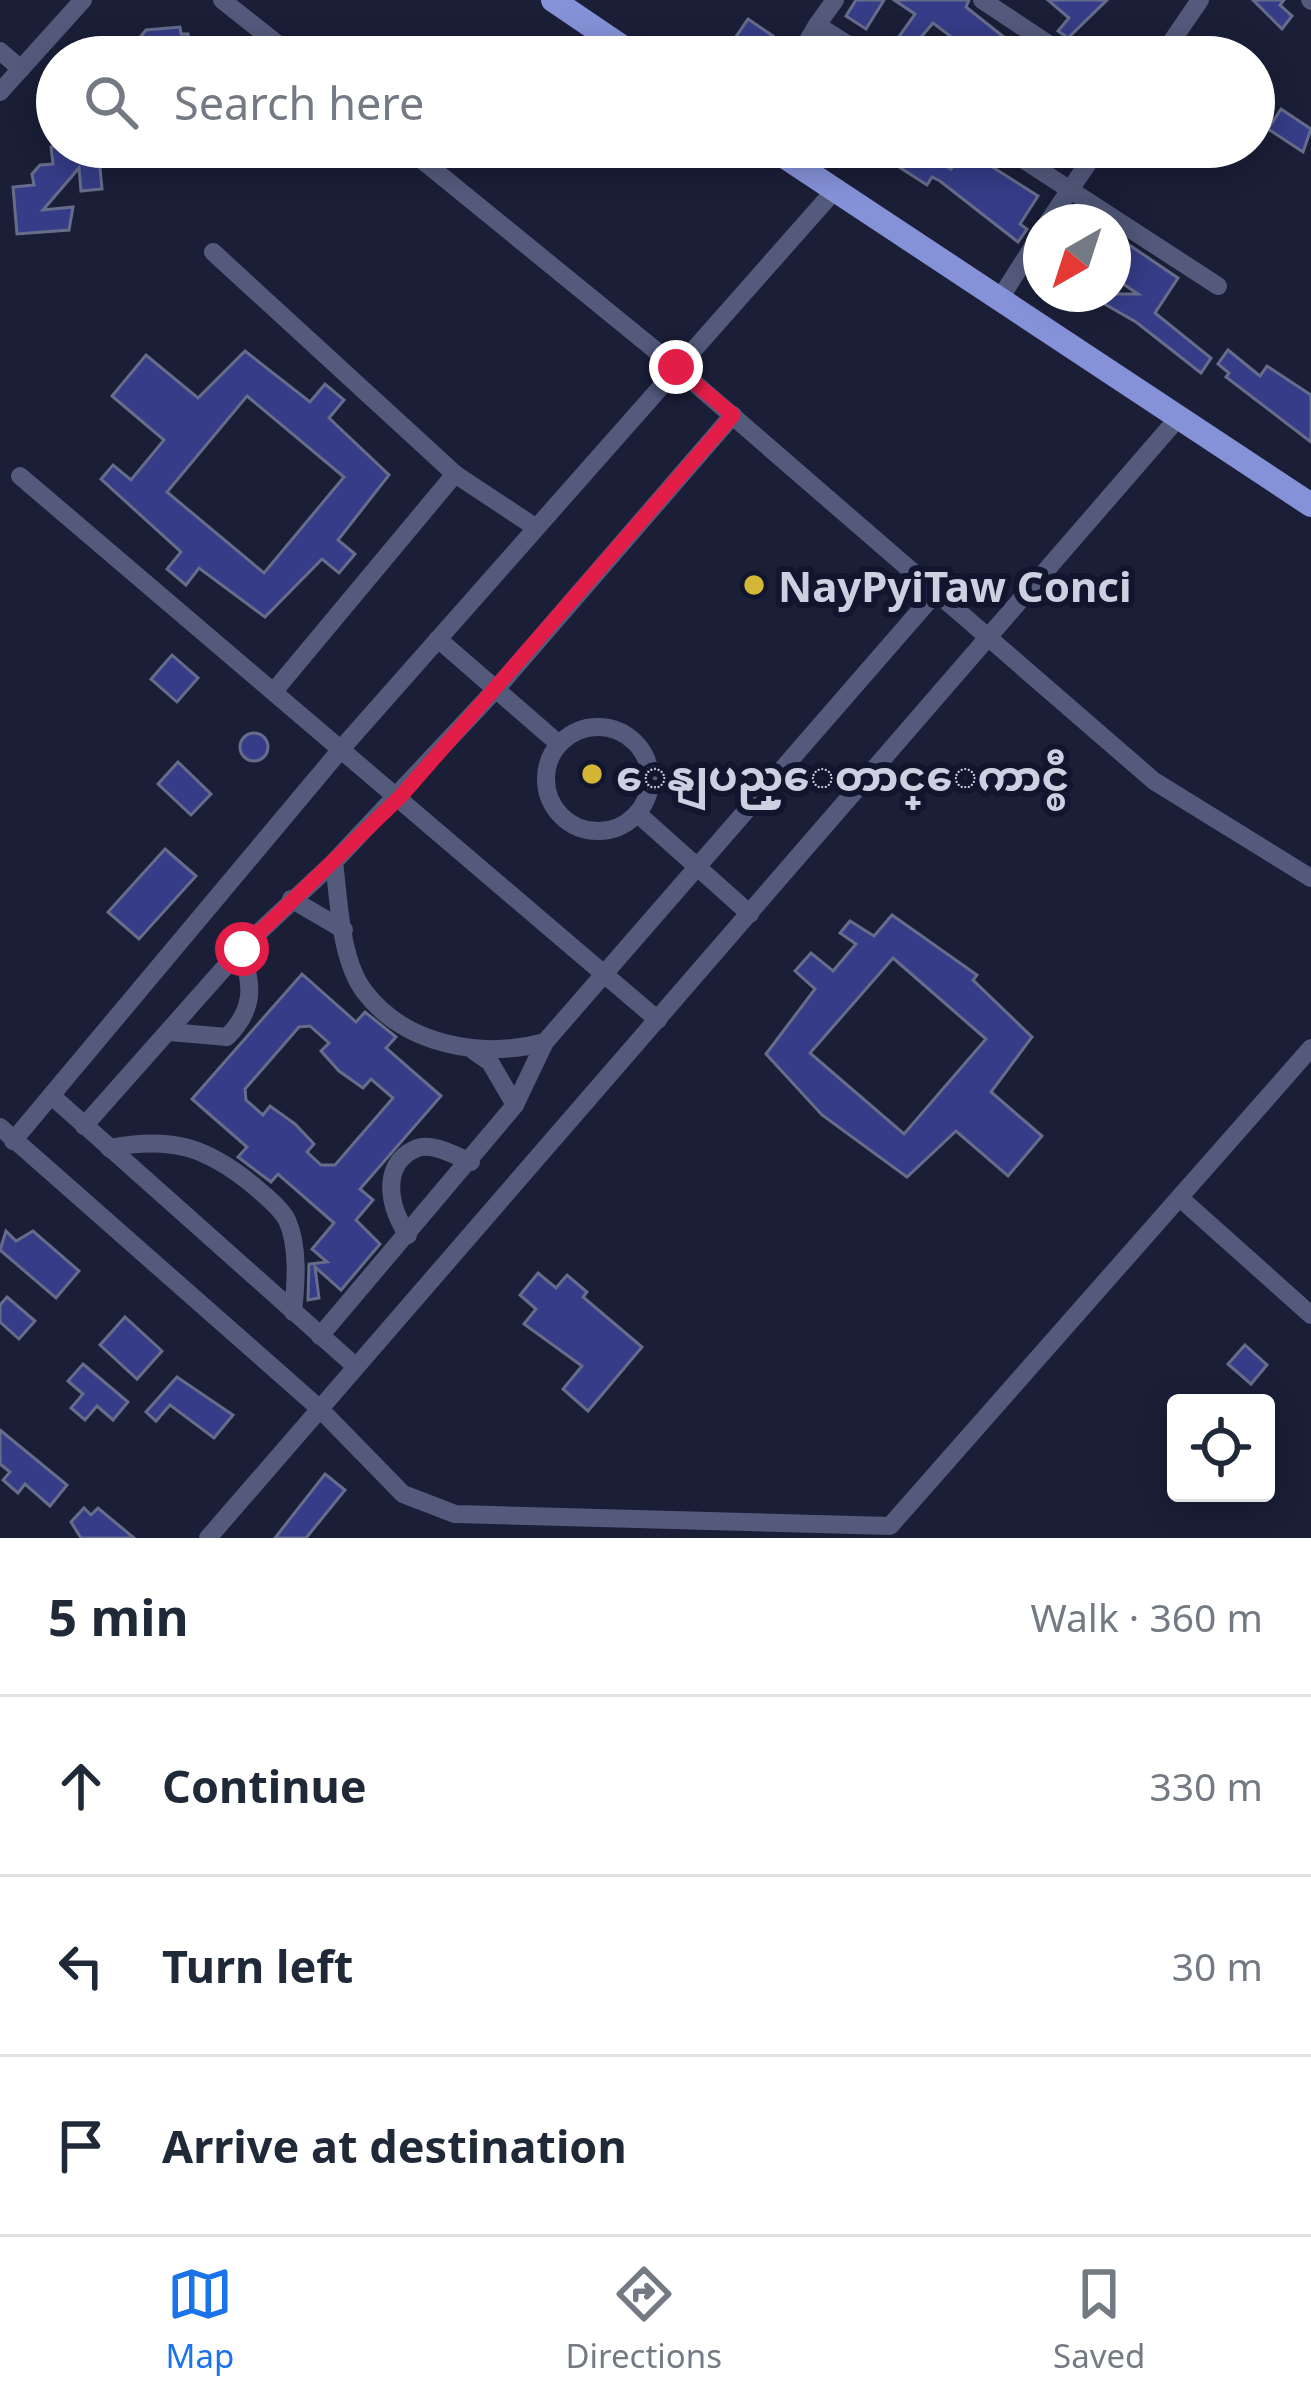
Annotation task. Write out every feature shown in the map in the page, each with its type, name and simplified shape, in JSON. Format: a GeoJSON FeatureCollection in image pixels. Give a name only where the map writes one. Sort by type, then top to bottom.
{"type":"FeatureCollection","features":[{"type":"Feature","properties":{"kind":"main road"},"geometry":{"type":"LineString","coordinates":[[553,0],[606,36]]}},
{"type":"Feature","properties":{"kind":"main road"},"geometry":{"type":"LineString","coordinates":[[801,168],[1311,505]]}},
{"type":"Feature","properties":{"kind":"street"},"geometry":{"type":"LineString","coordinates":[[51,36],[83,0]]}},
{"type":"Feature","properties":{"kind":"street"},"geometry":{"type":"LineString","coordinates":[[222,0],[267,36]]}},
{"type":"Feature","properties":{"kind":"street"},"geometry":{"type":"LineString","coordinates":[[811,36],[836,0]]}},
{"type":"Feature","properties":{"kind":"street"},"geometry":{"type":"LineString","coordinates":[[982,0],[1036,36]]}},
{"type":"Feature","properties":{"kind":"street"},"geometry":{"type":"LineString","coordinates":[[1173,36],[1192,3]]}},
{"type":"Feature","properties":{"kind":"street"},"geometry":{"type":"LineString","coordinates":[[818,25],[835,36]]}},
{"type":"Feature","properties":{"kind":"street"},"geometry":{"type":"LineString","coordinates":[[0,51],[21,69]]}},
{"type":"Feature","properties":{"kind":"street"},"geometry":{"type":"LineString","coordinates":[[0,92],[36,52]]}},
{"type":"Feature","properties":{"kind":"street"},"geometry":{"type":"LineString","coordinates":[[432,168],[992,634],[1154,781],[1311,878]]}},
{"type":"Feature","properties":{"kind":"street"},"geometry":{"type":"LineString","coordinates":[[1035,168],[1218,286]]}},
{"type":"Feature","properties":{"kind":"street"},"geometry":{"type":"LineString","coordinates":[[1059,204],[1084,168]]}},
{"type":"Feature","properties":{"kind":"street"},"geometry":{"type":"LineString","coordinates":[[834,191],[342,748],[52,1097],[7,1142],[320,1409],[403,1494],[455,1514],[890,1526],[1311,1048]]}},
{"type":"Feature","properties":{"kind":"street"},"geometry":{"type":"LineString","coordinates":[[213,252],[454,474],[535,527]]}},
{"type":"Feature","properties":{"kind":"street"},"geometry":{"type":"LineString","coordinates":[[999,300],[1023,262]]}},
{"type":"Feature","properties":{"kind":"street"},"geometry":{"type":"LineString","coordinates":[[83,1126],[242,949],[401,796],[733,415]]}},
{"type":"Feature","properties":{"kind":"street"},"geometry":{"type":"LineString","coordinates":[[208,1538],[1178,418]]}},
{"type":"Feature","properties":{"kind":"street"},"geometry":{"type":"LineString","coordinates":[[275,690],[454,474]]}},
{"type":"Feature","properties":{"kind":"street"},"geometry":{"type":"LineString","coordinates":[[20,476],[401,796],[658,1020]]}},
{"type":"Feature","properties":{"kind":"street"},"geometry":{"type":"LineString","coordinates":[[320,1336],[515,1105],[544,1042],[938,590]]}},
{"type":"Feature","properties":{"kind":"street"},"geometry":{"type":"LineString","coordinates":[[438,639],[559,744]]}},
{"type":"Feature","properties":{"kind":"street"},"geometry":{"type":"LineString","coordinates":[[594,727],[628,736],[641,749],[651,780],[638,814],[608,831],[590,831],[557,812],[546,777],[559,744],[594,727]]}},
{"type":"Feature","properties":{"kind":"street"},"geometry":{"type":"LineString","coordinates":[[638,814],[750,914]]}},
{"type":"Feature","properties":{"kind":"street"},"geometry":{"type":"LineString","coordinates":[[334,862],[344,930],[363,990],[410,1030],[475,1051],[544,1042]]}},
{"type":"Feature","properties":{"kind":"street"},"geometry":{"type":"LineString","coordinates":[[291,899],[344,930]]}},
{"type":"Feature","properties":{"kind":"street"},"geometry":{"type":"LineString","coordinates":[[170,1032],[227,1037],[244,1021],[251,998],[242,949]]}},
{"type":"Feature","properties":{"kind":"street"},"geometry":{"type":"LineString","coordinates":[[475,1051],[499,1074],[515,1105]]}},
{"type":"Feature","properties":{"kind":"street"},"geometry":{"type":"LineString","coordinates":[[52,1097],[354,1365]]}},
{"type":"Feature","properties":{"kind":"street"},"geometry":{"type":"LineString","coordinates":[[109,1148],[152,1140],[192,1145],[220,1158],[267,1197],[286,1220],[296,1280],[293,1312]]}},
{"type":"Feature","properties":{"kind":"street"},"geometry":{"type":"LineString","coordinates":[[408,1235],[396,1219],[390,1190],[401,1161],[414,1149],[428,1147],[471,1162]]}},
{"type":"Feature","properties":{"kind":"street"},"geometry":{"type":"LineString","coordinates":[[1180,1198],[1311,1315]]}},
{"type":"Feature","properties":{"kind":"building"},"geometry":{"type":"Polygon","coordinates":[[[856,0],[884,0],[866,29],[846,16],[856,0]]]}},
{"type":"Feature","properties":{"kind":"building"},"geometry":{"type":"Polygon","coordinates":[[[894,0],[969,0],[966,7],[1003,36],[950,36],[933,23],[922,36],[899,36],[915,14],[894,0]]]}},
{"type":"Feature","properties":{"kind":"building"},"geometry":{"type":"Polygon","coordinates":[[[1048,0],[1107,0],[1065,36],[1058,31],[1069,18],[1048,0]]]}},
{"type":"Feature","properties":{"kind":"building"},"geometry":{"type":"Polygon","coordinates":[[[1253,0],[1284,0],[1280,5],[1292,16],[1282,29],[1253,0]]]}},
{"type":"Feature","properties":{"kind":"building"},"geometry":{"type":"Polygon","coordinates":[[[748,19],[773,36],[736,36],[748,19]]]}},
{"type":"Feature","properties":{"kind":"building"},"geometry":{"type":"Polygon","coordinates":[[[180,27],[181,34],[188,36],[141,36],[146,30],[180,27]]]}},
{"type":"Feature","properties":{"kind":"building"},"geometry":{"type":"Polygon","coordinates":[[[1281,109],[1311,129],[1303,152],[1275,134],[1275,118],[1281,109]]]}},
{"type":"Feature","properties":{"kind":"building"},"geometry":{"type":"Polygon","coordinates":[[[37,168],[79,168],[43,210],[73,207],[69,230],[17,234],[13,187],[34,185],[32,174],[37,168]]]}},
{"type":"Feature","properties":{"kind":"building"},"geometry":{"type":"Polygon","coordinates":[[[79,168],[100,168],[102,189],[81,191],[79,168]]]}},
{"type":"Feature","properties":{"kind":"building"},"geometry":{"type":"Polygon","coordinates":[[[901,168],[994,168],[1038,196],[1033,204],[1023,204],[1023,235],[1018,242],[940,181],[932,177],[927,185],[901,168]]]}},
{"type":"Feature","properties":{"kind":"building"},"geometry":{"type":"Polygon","coordinates":[[[1131,246],[1178,278],[1155,313],[1211,358],[1201,373],[1118,312],[1131,312],[1131,294],[1138,294],[1131,289],[1131,246]]]}},
{"type":"Feature","properties":{"kind":"building"},"geometry":{"type":"Polygon","coordinates":[[[1228,350],[1260,376],[1267,366],[1311,395],[1311,442],[1226,377],[1229,373],[1218,364],[1228,350]]]}},
{"type":"Feature","properties":{"kind":"building"},"geometry":{"type":"Polygon","coordinates":[[[245,351],[310,402],[325,384],[344,400],[329,418],[389,475],[338,540],[355,554],[339,573],[322,559],[265,617],[199,568],[186,585],[167,569],[181,552],[101,479],[113,465],[131,480],[164,440],[112,396],[146,355],[198,398],[245,351]],[[247,396],[167,492],[264,573],[344,477],[247,396]]]}},
{"type":"Feature","properties":{"kind":"building"},"geometry":{"type":"Polygon","coordinates":[[[172,655],[198,678],[177,702],[151,679],[172,655]]]}},
{"type":"Feature","properties":{"kind":"building"},"geometry":{"type":"Polygon","coordinates":[[[254,733],[264,737],[268,747],[264,757],[254,761],[244,757],[240,747],[244,737],[254,733]]]}},
{"type":"Feature","properties":{"kind":"building"},"geometry":{"type":"Polygon","coordinates":[[[178,762],[211,794],[191,815],[158,784],[178,762]]]}},
{"type":"Feature","properties":{"kind":"building"},"geometry":{"type":"Polygon","coordinates":[[[165,849],[196,876],[139,939],[108,912],[165,849]]]}},
{"type":"Feature","properties":{"kind":"building"},"geometry":{"type":"Polygon","coordinates":[[[892,915],[977,975],[973,980],[1032,1037],[991,1092],[1042,1136],[1008,1176],[956,1131],[907,1177],[822,1115],[766,1054],[815,989],[795,971],[811,953],[833,971],[856,944],[840,933],[850,921],[874,936],[892,915]],[[893,958],[810,1053],[904,1134],[986,1039],[893,958]]]}},
{"type":"Feature","properties":{"kind":"building"},"geometry":{"type":"Polygon","coordinates":[[[302,974],[356,1022],[365,1012],[396,1037],[386,1048],[441,1096],[360,1189],[373,1200],[356,1220],[380,1244],[341,1290],[315,1267],[319,1298],[308,1300],[309,1264],[327,1262],[312,1249],[334,1223],[278,1174],[271,1182],[238,1157],[247,1147],[192,1099],[302,974]],[[310,1026],[299,1027],[245,1089],[246,1100],[263,1115],[270,1106],[295,1124],[314,1144],[307,1152],[321,1165],[335,1165],[393,1098],[371,1079],[363,1088],[339,1071],[321,1051],[329,1043],[310,1026]]]}},
{"type":"Feature","properties":{"kind":"building"},"geometry":{"type":"Polygon","coordinates":[[[6,1231],[16,1241],[33,1231],[79,1271],[56,1298],[0,1250],[6,1231]]]}},
{"type":"Feature","properties":{"kind":"building"},"geometry":{"type":"Polygon","coordinates":[[[538,1273],[556,1288],[567,1275],[587,1292],[583,1297],[642,1347],[588,1411],[563,1389],[582,1366],[524,1324],[536,1309],[520,1295],[538,1273]]]}},
{"type":"Feature","properties":{"kind":"building"},"geometry":{"type":"Polygon","coordinates":[[[7,1297],[35,1321],[19,1339],[0,1322],[0,1305],[7,1297]]]}},
{"type":"Feature","properties":{"kind":"building"},"geometry":{"type":"Polygon","coordinates":[[[125,1317],[162,1351],[137,1379],[100,1345],[125,1317]]]}},
{"type":"Feature","properties":{"kind":"building"},"geometry":{"type":"Polygon","coordinates":[[[1245,1345],[1267,1365],[1251,1384],[1228,1364],[1245,1345]]]}},
{"type":"Feature","properties":{"kind":"building"},"geometry":{"type":"Polygon","coordinates":[[[83,1364],[128,1402],[113,1420],[97,1406],[85,1420],[71,1408],[83,1394],[68,1381],[83,1364]]]}},
{"type":"Feature","properties":{"kind":"building"},"geometry":{"type":"Polygon","coordinates":[[[177,1377],[233,1415],[214,1438],[170,1405],[156,1421],[146,1412],[177,1377]]]}},
{"type":"Feature","properties":{"kind":"building"},"geometry":{"type":"Polygon","coordinates":[[[0,1430],[67,1485],[50,1506],[25,1484],[18,1493],[3,1480],[10,1472],[0,1464],[0,1430]]]}},
{"type":"Feature","properties":{"kind":"building"},"geometry":{"type":"Polygon","coordinates":[[[325,1474],[345,1490],[306,1538],[275,1538],[325,1474]]]}},
{"type":"Feature","properties":{"kind":"building"},"geometry":{"type":"Polygon","coordinates":[[[84,1508],[91,1515],[98,1508],[134,1538],[81,1538],[71,1522],[84,1508]]]}},
{"type":"Feature","properties":{"kind":"place","name":"NayPyiTaw Conci"},"geometry":{"type":"Point","coordinates":[754,585]}},
{"type":"Feature","properties":{"kind":"place","name":"ေနျပည္ေတာင္ေကာင္စီ"},"geometry":{"type":"Point","coordinates":[592,774]}},
{"type":"Feature","properties":{"kind":"route"},"geometry":{"type":"LineString","coordinates":[[242,949],[401,796],[733,415],[676,367]]}}]}
